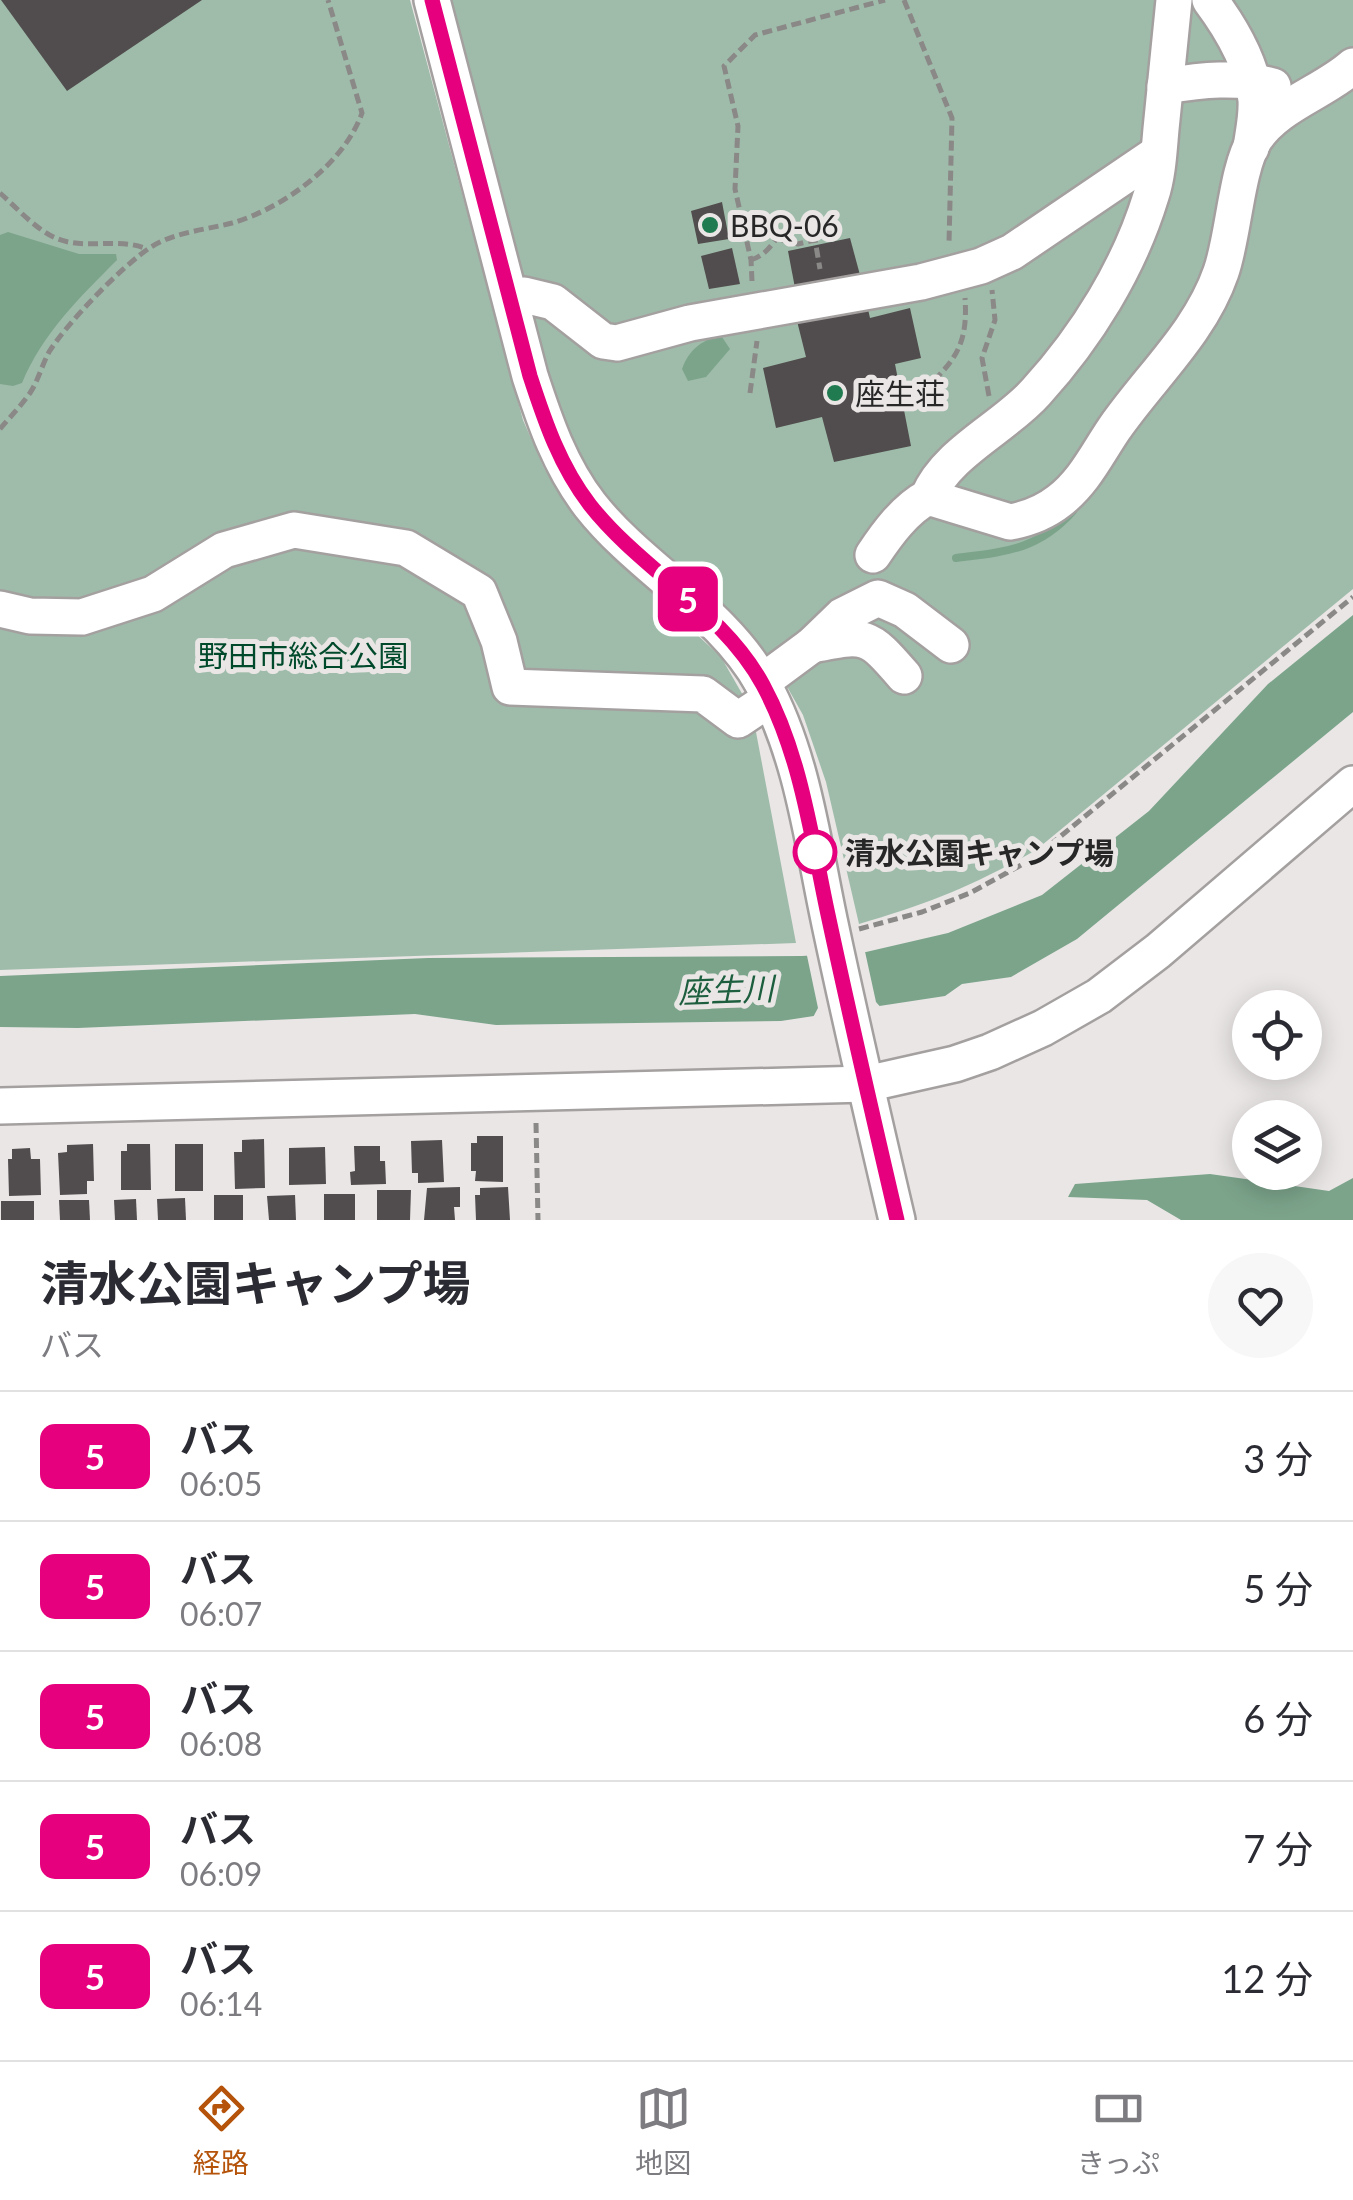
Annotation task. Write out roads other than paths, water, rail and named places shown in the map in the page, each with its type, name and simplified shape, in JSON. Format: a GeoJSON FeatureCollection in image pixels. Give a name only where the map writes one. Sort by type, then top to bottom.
{"type":"FeatureCollection","features":[{"type":"Feature","properties":{"kind":"street"},"geometry":{"type":"LineString","coordinates":[[432,0],[530,376],[550,437],[569,476],[592,507],[700,609],[745,657],[766,691],[799,778],[845,934],[850,1014],[897,1220]]}},
{"type":"Feature","properties":{"kind":"street"},"geometry":{"type":"LineString","coordinates":[[873,555],[889,532],[928,497],[934,482],[954,462],[1033,396],[1063,362],[1118,278],[1152,196],[1174,0]]}},
{"type":"Feature","properties":{"kind":"street"},"geometry":{"type":"LineString","coordinates":[[928,497],[1010,522],[1060,501],[1085,476],[1114,429],[1185,340],[1214,290],[1251,149],[1256,105],[1251,81],[1228,25],[1210,0]]}},
{"type":"Feature","properties":{"kind":"street"},"geometry":{"type":"LineString","coordinates":[[1251,149],[1268,126],[1353,66]]}},
{"type":"Feature","properties":{"kind":"street"},"geometry":{"type":"LineString","coordinates":[[1166,86],[1214,79],[1251,81],[1308,97]]}},
{"type":"Feature","properties":{"kind":"street"},"geometry":{"type":"LineString","coordinates":[[524,295],[553,302],[603,341],[618,344],[690,323],[921,282],[968,269],[1022,246],[1158,153]]}},
{"type":"Feature","properties":{"kind":"street"},"geometry":{"type":"LineString","coordinates":[[0,609],[30,616],[82,617],[153,594],[224,550],[294,530],[406,548],[479,592],[499,641],[510,687],[703,694],[738,720],[842,616],[878,598],[905,610],[951,645]]}},
{"type":"Feature","properties":{"kind":"street"},"geometry":{"type":"LineString","coordinates":[[812,645],[855,636],[880,649],[904,676]]}},
{"type":"Feature","properties":{"kind":"street"},"geometry":{"type":"LineString","coordinates":[[0,1106],[866,1084],[955,1064],[1043,1028],[1098,996],[1353,784]]}},
{"type":"Feature","properties":{"kind":"water"},"geometry":{"type":"Polygon","coordinates":[[[8,232],[79,254],[116,254],[117,260],[63,317],[40,348],[22,383],[13,386],[0,384],[0,235],[8,232]]]}},
{"type":"Feature","properties":{"kind":"water"},"geometry":{"type":"Polygon","coordinates":[[[720,334],[730,349],[706,377],[688,381],[682,369],[688,356],[701,343],[720,334]]]}},
{"type":"Feature","properties":{"kind":"water","name":"座生川"},"geometry":{"type":"Polygon","coordinates":[[[1353,615],[1353,712],[1077,939],[1011,977],[962,984],[945,996],[781,1021],[496,1025],[415,1014],[78,1028],[0,1027],[0,976],[428,958],[802,956],[866,952],[948,933],[1042,895],[1149,811],[1268,684],[1353,615]]]}},
{"type":"Feature","properties":{"kind":"water"},"geometry":{"type":"Polygon","coordinates":[[[1210,1174],[1232,1177],[1232,1190],[1329,1191],[1353,1178],[1353,1220],[1181,1220],[1147,1200],[1068,1197],[1075,1184],[1210,1174]]]}},
{"type":"Feature","properties":{"kind":"waterway"},"geometry":{"type":"LineString","coordinates":[[956,558],[1020,547],[1047,534],[1073,511]]}},
{"type":"Feature","properties":{"kind":"place","name":"BBQ-06"},"geometry":{"type":"Point","coordinates":[710,225]}},
{"type":"Feature","properties":{"kind":"place","name":"座生荘"},"geometry":{"type":"Point","coordinates":[835,393]}},
{"type":"Feature","properties":{"kind":"place","name":"清水公園キャンプ場"},"geometry":{"type":"Point","coordinates":[815,852]}},
{"type":"Feature","properties":{"kind":"park label","name":"野田市総合公園"},"geometry":{"type":"Point","coordinates":[303,655]}}]}
